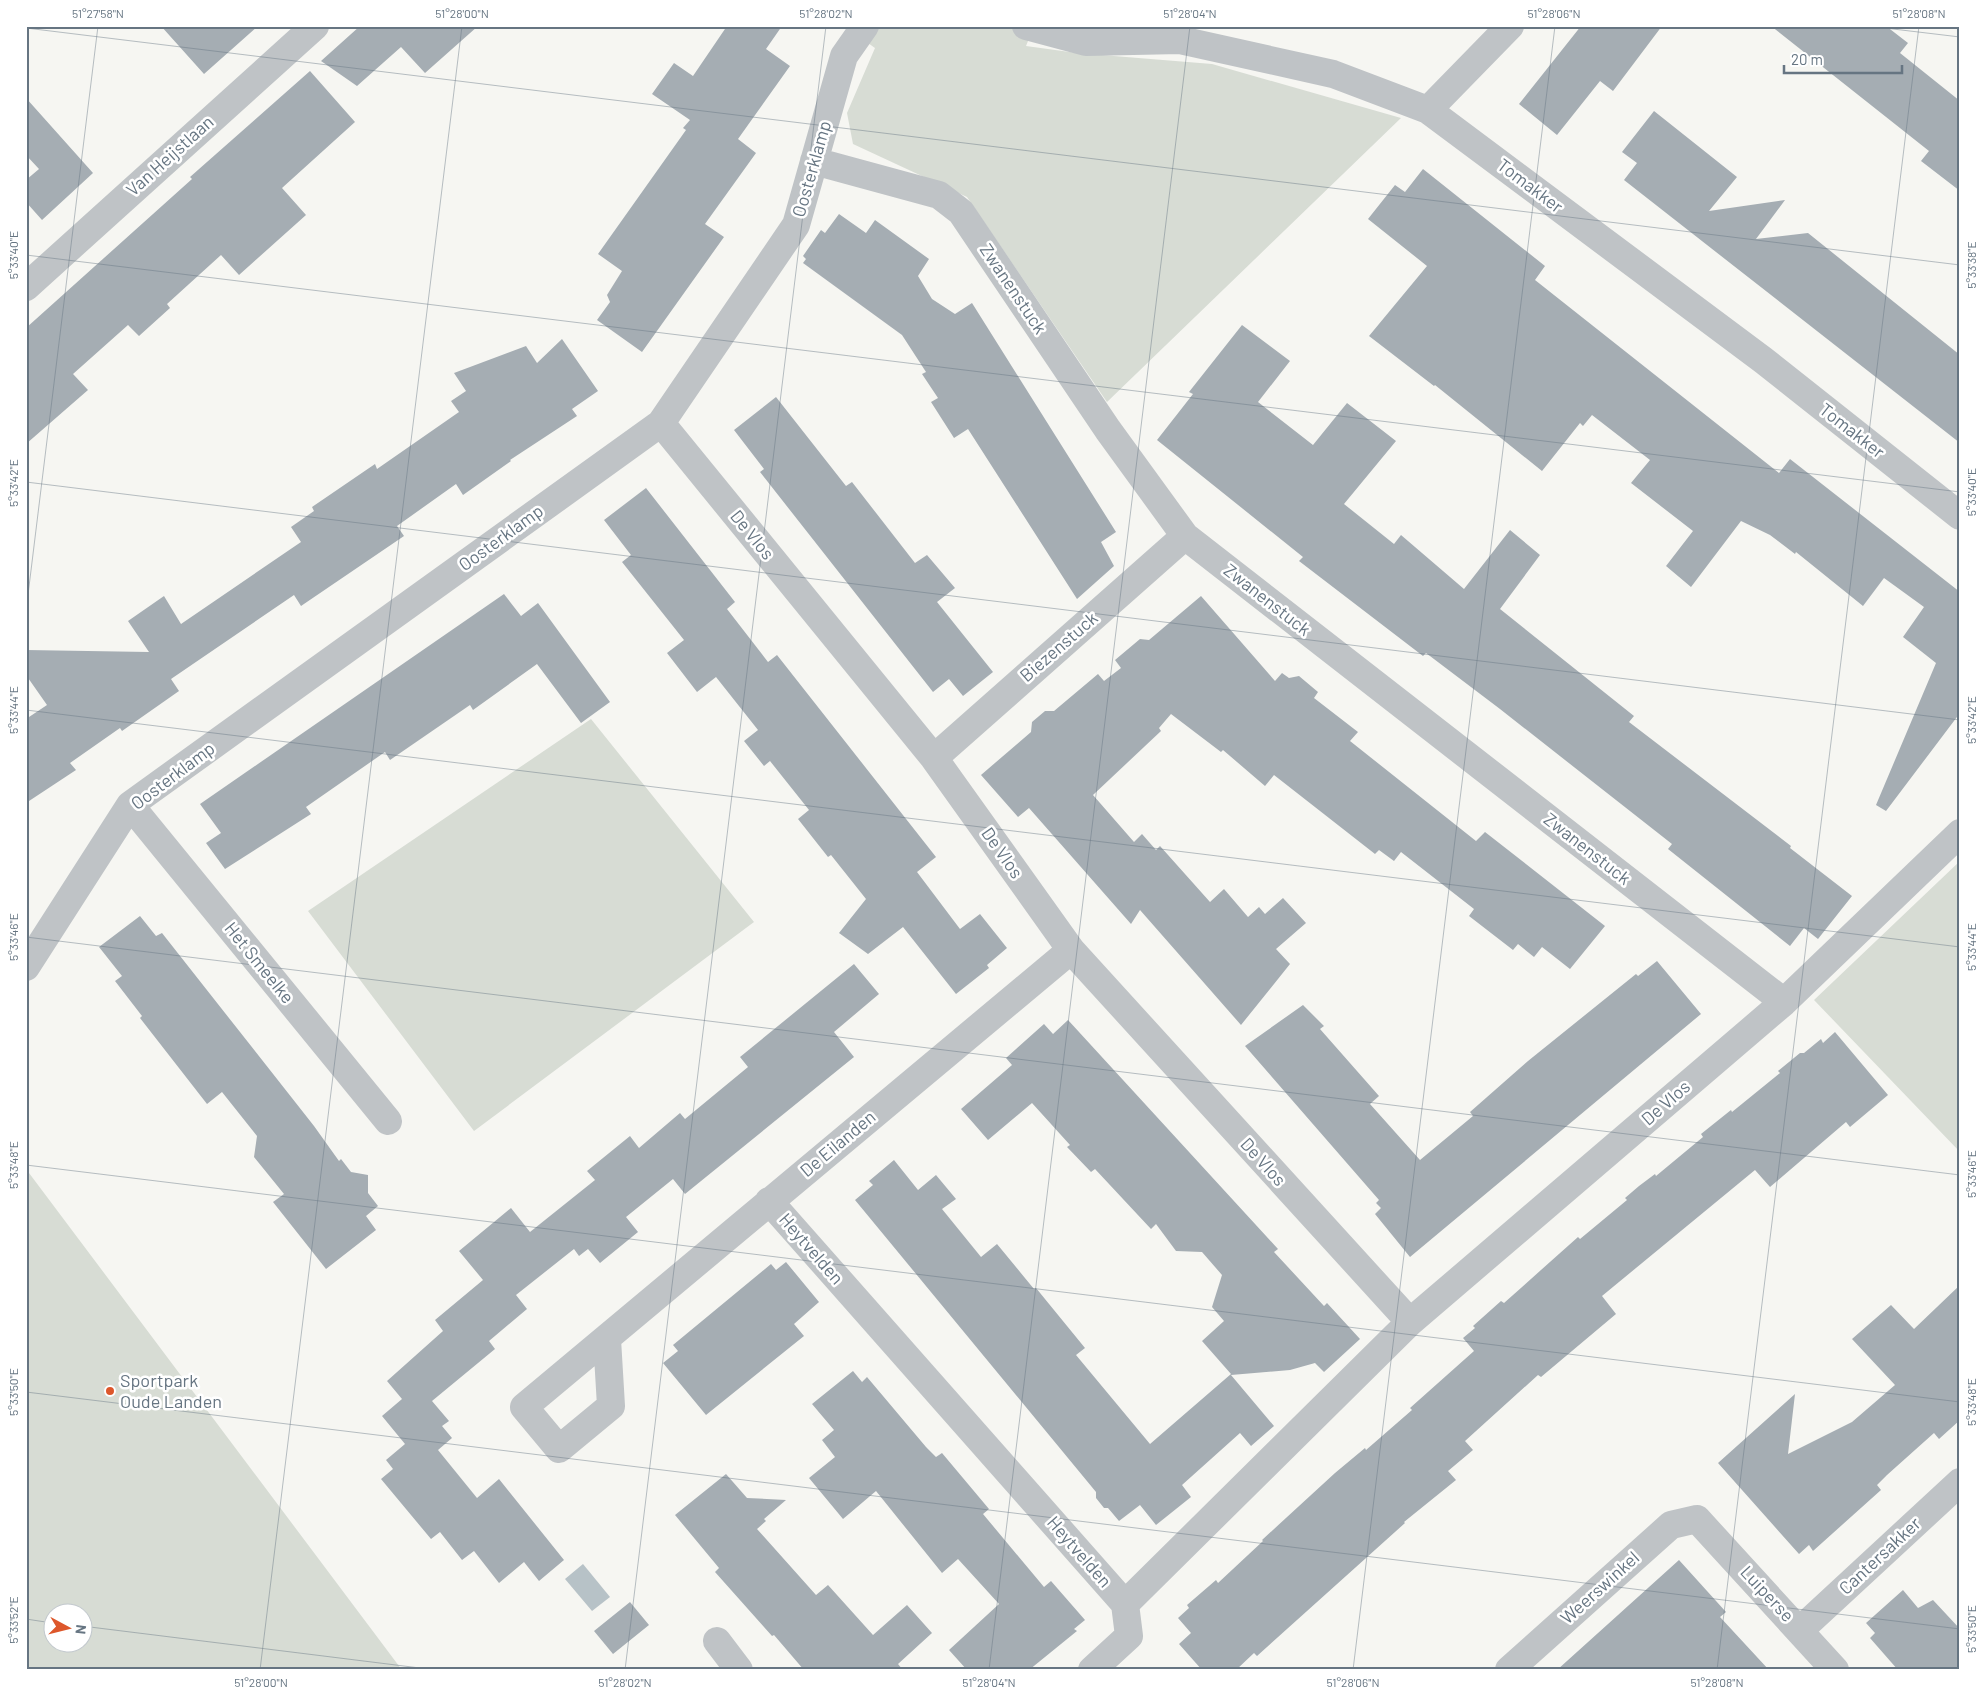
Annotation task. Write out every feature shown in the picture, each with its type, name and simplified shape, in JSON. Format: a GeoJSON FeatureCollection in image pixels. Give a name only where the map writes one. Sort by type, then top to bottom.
{"type":"FeatureCollection","features":[{"type":"Feature","properties":{"kind":"street","name":"Oosterklamp"},"geometry":{"type":"LineString","coordinates":[[26,967],[130,806],[661,423],[796,225],[844,56],[865,26]]}},
{"type":"Feature","properties":{"kind":"street","name":"Tomakker"},"geometry":{"type":"LineString","coordinates":[[1026,26],[1086,42],[1180,40],[1333,74],[1428,110],[1763,360],[1960,516]]}},
{"type":"Feature","properties":{"kind":"street"},"geometry":{"type":"LineString","coordinates":[[1428,110],[1510,26]]}},
{"type":"Feature","properties":{"kind":"street","name":"Van Heijstlaan"},"geometry":{"type":"LineString","coordinates":[[26,287],[297,32]]}},
{"type":"Feature","properties":{"kind":"street","name":"Zwanenstuck"},"geometry":{"type":"LineString","coordinates":[[814,161],[939,195],[961,212],[1108,430],[1185,536],[1784,1002]]}},
{"type":"Feature","properties":{"kind":"street","name":"De Vlos"},"geometry":{"type":"LineString","coordinates":[[661,423],[934,758],[1071,950],[1410,1322],[1784,1002],[1960,833]]}},
{"type":"Feature","properties":{"kind":"street","name":"Biezenstuck"},"geometry":{"type":"LineString","coordinates":[[934,758],[1185,536]]}},
{"type":"Feature","properties":{"kind":"street","name":"Het Smeelke"},"geometry":{"type":"LineString","coordinates":[[130,806],[388,1121]]}},
{"type":"Feature","properties":{"kind":"street","name":"De Eilanden"},"geometry":{"type":"LineString","coordinates":[[607,1339],[769,1201],[1071,950]]}},
{"type":"Feature","properties":{"kind":"street","name":"Heytvelden"},"geometry":{"type":"LineString","coordinates":[[769,1201],[1125,1604],[1410,1322]]}},
{"type":"Feature","properties":{"kind":"street","name":"Cantersakker"},"geometry":{"type":"LineString","coordinates":[[1800,1630],[1960,1482]]}},
{"type":"Feature","properties":{"kind":"street","name":"Luiperse"},"geometry":{"type":"LineString","coordinates":[[1697,1519],[1836,1670]]}},
{"type":"Feature","properties":{"kind":"street","name":"Weerswinkel"},"geometry":{"type":"LineString","coordinates":[[1510,1670],[1670,1525],[1697,1519]]}},
{"type":"Feature","properties":{"kind":"street"},"geometry":{"type":"LineString","coordinates":[[1092,1670],[1129,1636],[1125,1604]]}},
{"type":"Feature","properties":{"kind":"street"},"geometry":{"type":"LineString","coordinates":[[717,1641],[739,1670]]}},
{"type":"Feature","properties":{"kind":"shaded area"},"geometry":{"type":"Polygon","coordinates":[[[844,26],[1034,26],[1026,46],[1077,53],[1212,64],[1401,118],[1107,402],[967,197],[853,144],[847,113],[875,48],[844,26]]]}},
{"type":"Feature","properties":{"kind":"shaded area"},"geometry":{"type":"Polygon","coordinates":[[[591,719],[754,922],[474,1131],[308,911],[591,719]]]}},
{"type":"Feature","properties":{"kind":"shaded area"},"geometry":{"type":"Polygon","coordinates":[[[1960,861],[1960,1152],[1814,1000],[1960,861]]]}},
{"type":"Feature","properties":{"kind":"shaded area","name":"Sportpark Oude Landen"},"geometry":{"type":"Polygon","coordinates":[[[26,1169],[402,1670],[26,1670],[26,1169]]]}},
{"type":"Feature","properties":{"kind":"shaded area"},"geometry":{"type":"Polygon","coordinates":[[[583,1564],[610,1597],[592,1611],[565,1579],[583,1564]]]}},
{"type":"Feature","properties":{"kind":"building"},"geometry":{"type":"Polygon","coordinates":[[[161,26],[258,26],[204,74],[161,26]]]}},
{"type":"Feature","properties":{"kind":"building"},"geometry":{"type":"Polygon","coordinates":[[[360,26],[478,26],[425,73],[401,47],[357,86],[321,61],[360,26]]]}},
{"type":"Feature","properties":{"kind":"building"},"geometry":{"type":"Polygon","coordinates":[[[727,26],[782,26],[766,49],[790,66],[738,139],[756,153],[705,224],[724,237],[642,352],[597,320],[610,302],[607,295],[622,271],[598,254],[686,130],[683,128],[690,120],[652,94],[674,63],[693,76],[727,26]]]}},
{"type":"Feature","properties":{"kind":"building"},"geometry":{"type":"Polygon","coordinates":[[[1581,26],[1662,26],[1613,91],[1600,81],[1557,135],[1519,104],[1581,26]]]}},
{"type":"Feature","properties":{"kind":"building"},"geometry":{"type":"Polygon","coordinates":[[[1771,26],[1886,26],[1908,43],[1900,53],[1960,101],[1960,191],[1921,161],[1929,151],[1771,26]]]}},
{"type":"Feature","properties":{"kind":"building"},"geometry":{"type":"Polygon","coordinates":[[[310,71],[355,122],[282,188],[306,215],[239,275],[221,255],[167,304],[170,308],[139,336],[128,325],[73,374],[88,390],[26,444],[26,328],[192,179],[190,177],[310,71]]]}},
{"type":"Feature","properties":{"kind":"building"},"geometry":{"type":"Polygon","coordinates":[[[26,98],[93,173],[42,220],[26,202],[26,180],[39,169],[26,155],[26,98]]]}},
{"type":"Feature","properties":{"kind":"building"},"geometry":{"type":"Polygon","coordinates":[[[1654,111],[1737,177],[1709,211],[1785,200],[1756,239],[1808,233],[1960,355],[1960,443],[1624,180],[1637,163],[1622,152],[1654,111]]]}},
{"type":"Feature","properties":{"kind":"building"},"geometry":{"type":"Polygon","coordinates":[[[1423,169],[1545,266],[1535,280],[1779,473],[1790,459],[1960,592],[1960,713],[1886,811],[1876,805],[1936,663],[1903,637],[1924,607],[1884,578],[1863,606],[1796,552],[1795,554],[1770,535],[1741,521],[1691,587],[1666,566],[1693,531],[1631,483],[1650,460],[1592,415],[1583,426],[1580,423],[1542,471],[1435,385],[1369,336],[1427,266],[1368,219],[1395,185],[1405,192],[1423,169]]]}},
{"type":"Feature","properties":{"kind":"building"},"geometry":{"type":"Polygon","coordinates":[[[839,214],[866,233],[875,220],[929,259],[918,276],[932,299],[955,314],[972,303],[1116,532],[1101,542],[1114,566],[1077,599],[968,429],[954,438],[931,402],[938,398],[922,374],[926,372],[902,335],[803,263],[806,259],[803,256],[821,230],[825,233],[839,214]]]}},
{"type":"Feature","properties":{"kind":"building"},"geometry":{"type":"Polygon","coordinates":[[[1242,325],[1290,361],[1258,402],[1313,445],[1347,403],[1396,441],[1344,504],[1394,544],[1401,535],[1464,589],[1510,530],[1540,555],[1500,609],[1634,716],[1629,722],[1791,846],[1790,848],[1852,896],[1818,939],[1804,928],[1790,946],[1668,849],[1672,844],[1500,709],[1426,653],[1423,656],[1299,561],[1303,557],[1157,440],[1193,394],[1189,392],[1242,325]]]}},
{"type":"Feature","properties":{"kind":"building"},"geometry":{"type":"Polygon","coordinates":[[[562,339],[598,391],[572,409],[577,416],[510,460],[463,495],[456,484],[397,526],[404,536],[301,606],[294,595],[171,679],[179,691],[122,731],[120,728],[70,763],[76,770],[26,803],[26,719],[47,705],[26,675],[26,650],[149,652],[128,621],[164,596],[181,624],[301,542],[291,527],[314,511],[312,507],[375,464],[377,469],[459,412],[451,401],[466,391],[454,373],[526,346],[537,363],[562,339]]]}},
{"type":"Feature","properties":{"kind":"building"},"geometry":{"type":"Polygon","coordinates":[[[776,397],[846,486],[852,482],[915,563],[927,555],[955,588],[937,602],[993,672],[963,696],[949,679],[933,692],[760,472],[764,469],[734,430],[776,397]]]}},
{"type":"Feature","properties":{"kind":"building"},"geometry":{"type":"Polygon","coordinates":[[[646,488],[735,602],[727,609],[768,662],[777,655],[936,857],[917,872],[960,929],[980,914],[1007,948],[987,965],[989,968],[956,994],[903,927],[868,954],[839,933],[866,899],[831,855],[828,857],[798,819],[809,810],[770,761],[764,766],[744,741],[758,730],[716,677],[697,692],[667,653],[684,640],[622,562],[631,555],[604,520],[646,488]]]}},
{"type":"Feature","properties":{"kind":"building"},"geometry":{"type":"Polygon","coordinates":[[[504,594],[521,616],[538,603],[610,702],[581,723],[537,664],[473,710],[470,705],[390,760],[385,752],[306,807],[311,814],[225,869],[206,843],[221,833],[200,804],[504,594]]]}},
{"type":"Feature","properties":{"kind":"building"},"geometry":{"type":"Polygon","coordinates":[[[1201,596],[1275,681],[1282,673],[1289,678],[1299,676],[1318,692],[1314,698],[1358,732],[1350,741],[1476,841],[1485,832],[1605,926],[1570,969],[1542,947],[1534,957],[1518,944],[1513,950],[1469,916],[1474,909],[1401,852],[1394,861],[1379,850],[1375,854],[1274,775],[1265,786],[1223,750],[1221,752],[1171,714],[1159,728],[1161,731],[1093,795],[1134,842],[1142,834],[1156,850],[1160,846],[1210,902],[1224,889],[1248,917],[1259,907],[1265,914],[1283,898],[1306,923],[1276,949],[1290,964],[1241,1025],[1140,910],[1131,924],[1029,808],[1018,817],[981,775],[1031,732],[1032,722],[1045,711],[1054,711],[1098,674],[1104,681],[1121,668],[1115,660],[1140,639],[1149,640],[1201,596]]]}},
{"type":"Feature","properties":{"kind":"building"},"geometry":{"type":"Polygon","coordinates":[[[140,916],[156,936],[162,933],[314,1126],[339,1161],[341,1159],[351,1172],[368,1175],[368,1193],[378,1206],[366,1216],[376,1230],[326,1269],[273,1202],[284,1194],[254,1157],[257,1136],[222,1092],[207,1104],[140,1018],[142,1016],[115,981],[122,976],[99,947],[140,916]]]}},
{"type":"Feature","properties":{"kind":"building"},"geometry":{"type":"Polygon","coordinates":[[[1657,961],[1701,1014],[1410,1257],[1375,1214],[1381,1208],[1376,1203],[1379,1200],[1245,1046],[1303,1005],[1324,1026],[1320,1029],[1379,1096],[1370,1104],[1420,1160],[1473,1116],[1470,1112],[1528,1061],[1636,974],[1638,976],[1657,961]]]}},
{"type":"Feature","properties":{"kind":"building"},"geometry":{"type":"Polygon","coordinates":[[[854,964],[879,994],[834,1032],[854,1057],[685,1194],[673,1179],[626,1217],[638,1232],[600,1263],[588,1249],[579,1256],[574,1249],[516,1295],[527,1309],[489,1341],[495,1349],[432,1401],[449,1421],[442,1426],[452,1438],[438,1450],[477,1498],[499,1479],[564,1560],[539,1581],[524,1562],[499,1583],[474,1551],[462,1560],[440,1532],[431,1539],[381,1479],[393,1469],[386,1460],[405,1444],[382,1416],[402,1399],[387,1381],[443,1331],[435,1320],[483,1280],[459,1251],[511,1208],[530,1232],[595,1180],[587,1171],[630,1136],[639,1148],[680,1113],[685,1119],[748,1067],[740,1057],[854,964]]]}},
{"type":"Feature","properties":{"kind":"building"},"geometry":{"type":"Polygon","coordinates":[[[1068,1020],[1278,1249],[1274,1252],[1324,1306],[1327,1303],[1360,1339],[1324,1372],[1315,1363],[1290,1370],[1231,1375],[1274,1426],[1251,1446],[1240,1433],[1182,1485],[1191,1497],[1156,1525],[1140,1505],[1119,1521],[1108,1508],[1104,1508],[1096,1498],[1096,1492],[855,1200],[873,1185],[869,1181],[894,1160],[918,1190],[936,1175],[956,1199],[942,1209],[981,1257],[997,1244],[1034,1289],[1036,1288],[1085,1348],[1076,1355],[1150,1444],[1231,1374],[1202,1341],[1224,1321],[1212,1307],[1222,1275],[1202,1252],[1176,1251],[1156,1224],[1151,1229],[1095,1169],[1091,1172],[1067,1147],[1070,1145],[1032,1103],[988,1140],[961,1109],[1012,1065],[1006,1058],[1044,1024],[1053,1034],[1068,1020]]]}},
{"type":"Feature","properties":{"kind":"building"},"geometry":{"type":"Polygon","coordinates":[[[1835,1032],[1888,1095],[1850,1127],[1846,1122],[1770,1187],[1755,1170],[1602,1296],[1616,1314],[1541,1377],[1538,1375],[1465,1441],[1473,1450],[1448,1471],[1456,1480],[1404,1522],[1257,1656],[1254,1653],[1236,1670],[1202,1670],[1179,1644],[1191,1633],[1178,1618],[1189,1608],[1187,1605],[1216,1580],[1218,1583],[1335,1473],[1365,1448],[1366,1450],[1412,1410],[1410,1408],[1474,1351],[1463,1338],[1475,1328],[1473,1326],[1501,1301],[1504,1303],[1578,1237],[1580,1239],[1627,1200],[1625,1198],[1639,1186],[1655,1174],[1656,1176],[1703,1137],[1701,1134],[1731,1110],[1732,1112],[1780,1073],[1778,1071],[1800,1053],[1804,1053],[1821,1039],[1823,1043],[1835,1032]]]}},
{"type":"Feature","properties":{"kind":"building"},"geometry":{"type":"Polygon","coordinates":[[[786,1262],[819,1302],[794,1324],[804,1336],[706,1415],[663,1363],[678,1351],[673,1345],[771,1264],[776,1270],[786,1262]]]}},
{"type":"Feature","properties":{"kind":"building"},"geometry":{"type":"Polygon","coordinates":[[[1960,1285],[1960,1420],[1939,1439],[1934,1433],[1877,1485],[1881,1490],[1813,1551],[1809,1545],[1799,1554],[1718,1463],[1795,1394],[1788,1454],[1852,1422],[1895,1385],[1852,1339],[1891,1305],[1914,1329],[1960,1285]]]}},
{"type":"Feature","properties":{"kind":"building"},"geometry":{"type":"Polygon","coordinates":[[[853,1371],[862,1382],[867,1377],[936,1457],[942,1453],[989,1509],[983,1514],[1044,1587],[1051,1581],[1085,1620],[1074,1629],[1077,1631],[1029,1670],[967,1670],[949,1650],[999,1604],[958,1559],[942,1573],[876,1491],[843,1519],[809,1478],[835,1457],[822,1440],[834,1430],[812,1404],[853,1371]]]}},
{"type":"Feature","properties":{"kind":"building"},"geometry":{"type":"Polygon","coordinates":[[[726,1474],[747,1498],[786,1500],[764,1519],[766,1521],[757,1529],[816,1595],[828,1585],[873,1635],[907,1605],[932,1633],[898,1664],[903,1670],[804,1670],[774,1635],[772,1636],[715,1572],[719,1568],[675,1515],[726,1474]]]}},
{"type":"Feature","properties":{"kind":"building"},"geometry":{"type":"Polygon","coordinates":[[[1679,1560],[1726,1612],[1720,1617],[1769,1670],[1557,1670],[1679,1560]]]}},
{"type":"Feature","properties":{"kind":"building"},"geometry":{"type":"Polygon","coordinates":[[[1903,1590],[1918,1608],[1933,1600],[1960,1629],[1960,1670],[1898,1670],[1870,1638],[1875,1633],[1866,1623],[1903,1590]]]}},
{"type":"Feature","properties":{"kind":"building"},"geometry":{"type":"Polygon","coordinates":[[[630,1602],[649,1625],[613,1654],[594,1631],[630,1602]]]}},
{"type":"Feature","properties":{"kind":"place","name":"Sportpark Oude Landen"},"geometry":{"type":"Point","coordinates":[110,1391]}}]}
